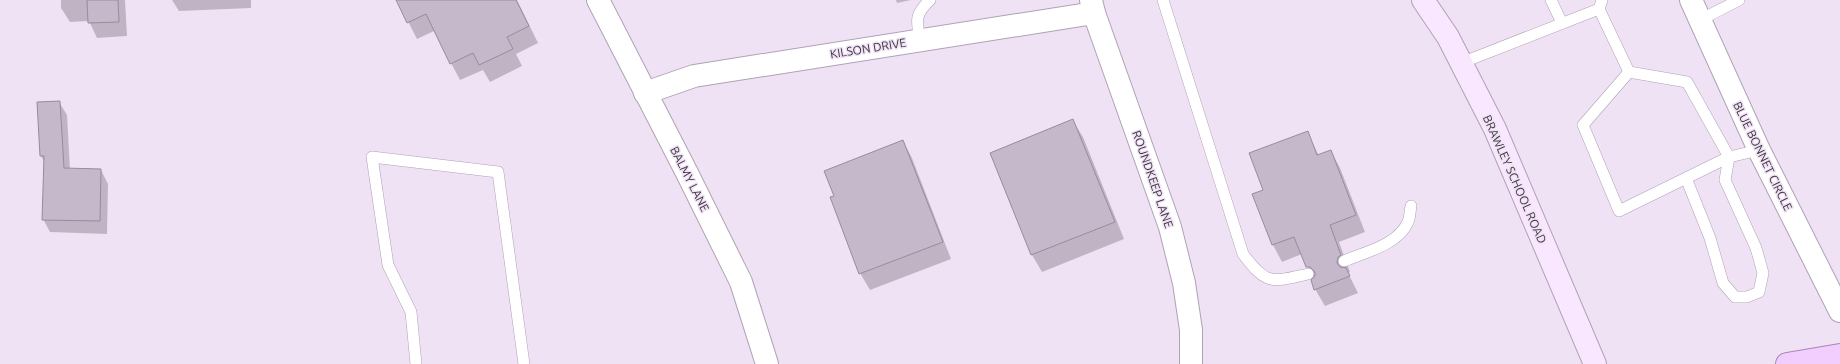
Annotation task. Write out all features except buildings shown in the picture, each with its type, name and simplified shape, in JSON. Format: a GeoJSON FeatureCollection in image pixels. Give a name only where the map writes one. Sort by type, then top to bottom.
{"type":"FeatureCollection","features":[{"type":"Feature","properties":{"kind":"main road","name":"BRAWLEY SCHOOL ROAD"},"geometry":{"type":"LineString","coordinates":[[1423,0],[1448,37],[1495,129],[1595,364]]}},
{"type":"Feature","properties":{"kind":"main road"},"geometry":{"type":"LineString","coordinates":[[1788,364],[1840,355]]}},
{"type":"Feature","properties":{"kind":"street","name":"BALMY LANE"},"geometry":{"type":"LineString","coordinates":[[598,0],[741,282],[767,364]]}},
{"type":"Feature","properties":{"kind":"street","name":"BLUE BONNET CIRCLE"},"geometry":{"type":"LineString","coordinates":[[1691,0],[1759,150],[1840,310]]}},
{"type":"Feature","properties":{"kind":"street","name":"KILSON DRIVE"},"geometry":{"type":"LineString","coordinates":[[645,93],[694,76],[920,40],[1092,6]]}},
{"type":"Feature","properties":{"kind":"street","name":"ROUNDKEEP LANE"},"geometry":{"type":"LineString","coordinates":[[1092,6],[1170,227],[1185,291],[1191,330],[1191,364]]}},
{"type":"Feature","properties":{"kind":"lane"},"geometry":{"type":"LineString","coordinates":[[920,40],[916,22],[920,9],[930,0]]}},
{"type":"Feature","properties":{"kind":"lane"},"geometry":{"type":"LineString","coordinates":[[1163,0],[1243,254],[1256,272],[1266,278],[1277,281],[1308,274]]}},
{"type":"Feature","properties":{"kind":"lane"},"geometry":{"type":"LineString","coordinates":[[1551,0],[1562,23]]}},
{"type":"Feature","properties":{"kind":"lane"},"geometry":{"type":"LineString","coordinates":[[1700,20],[1739,0]]}},
{"type":"Feature","properties":{"kind":"lane"},"geometry":{"type":"LineString","coordinates":[[1461,63],[1562,23],[1601,4],[1629,72]]}},
{"type":"Feature","properties":{"kind":"lane"},"geometry":{"type":"LineString","coordinates":[[1629,72],[1687,82],[1729,157],[1725,180],[1756,248],[1763,273],[1759,292],[1746,297],[1735,297],[1723,283],[1710,238],[1686,178]]}},
{"type":"Feature","properties":{"kind":"lane"},"geometry":{"type":"LineString","coordinates":[[1629,72],[1583,125],[1619,211],[1729,157],[1759,150]]}},
{"type":"Feature","properties":{"kind":"lane"},"geometry":{"type":"LineString","coordinates":[[416,364],[411,312],[388,265],[372,157],[498,172],[524,364]]}},
{"type":"Feature","properties":{"kind":"lane"},"geometry":{"type":"LineString","coordinates":[[1344,261],[1389,242],[1401,232],[1408,222],[1411,206]]}}]}
